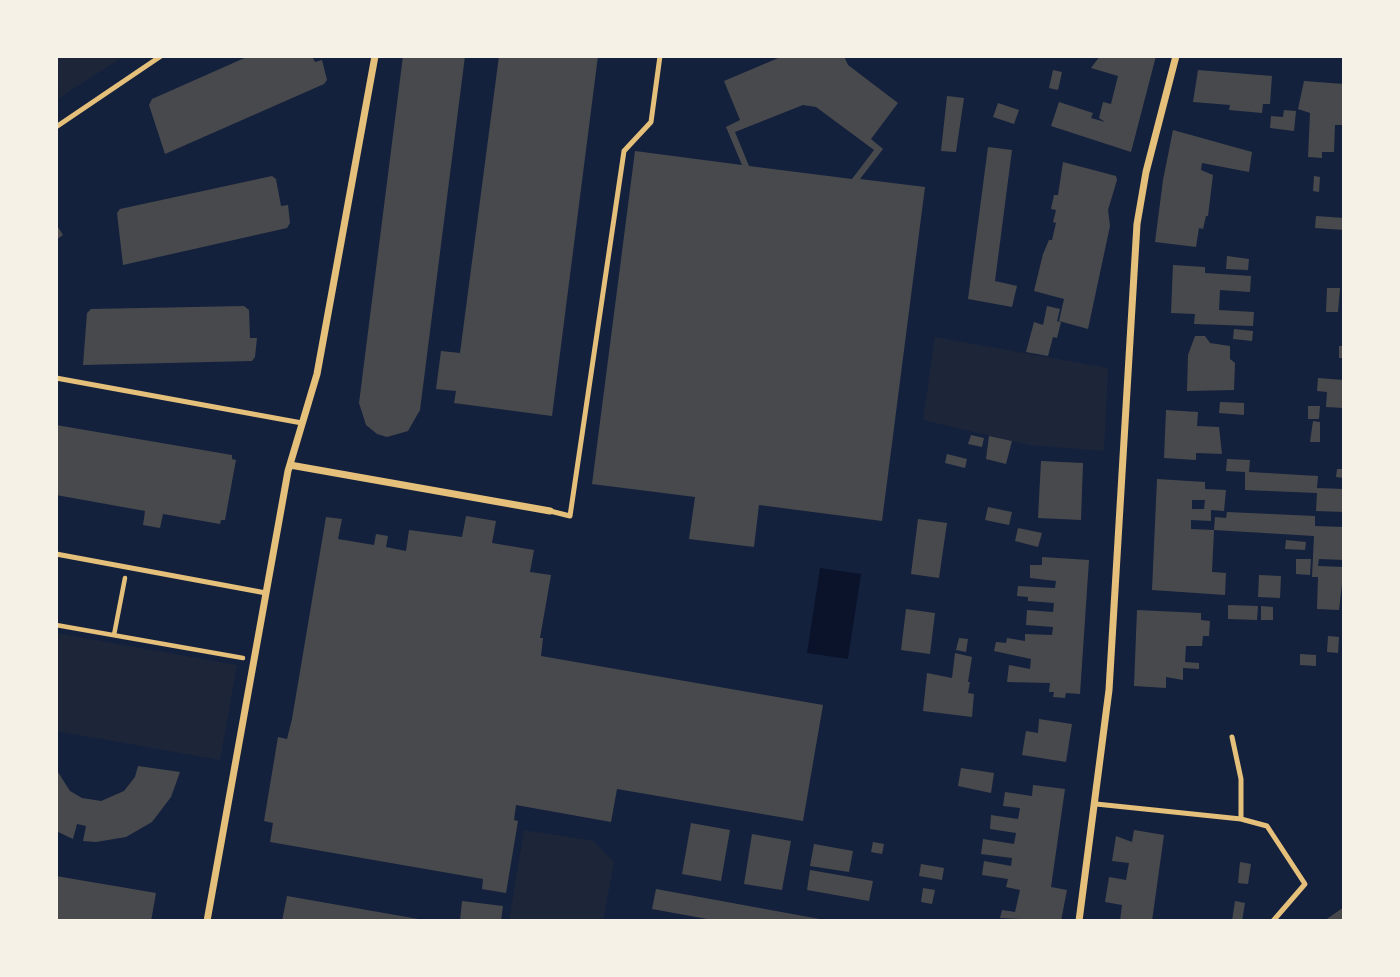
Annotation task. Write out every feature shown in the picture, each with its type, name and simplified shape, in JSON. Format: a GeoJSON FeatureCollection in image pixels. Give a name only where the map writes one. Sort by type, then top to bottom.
{"type":"FeatureCollection","features":[{"type":"Feature","properties":{"kind":"street"},"geometry":{"type":"LineString","coordinates":[[207,921],[290,465],[317,374],[375,56]]}},
{"type":"Feature","properties":{"kind":"street"},"geometry":{"type":"LineString","coordinates":[[1079,921],[1109,690],[1137,224],[1146,172],[1176,56]]}},
{"type":"Feature","properties":{"kind":"street"},"geometry":{"type":"LineString","coordinates":[[290,465],[550,511]]}},
{"type":"Feature","properties":{"kind":"lane"},"geometry":{"type":"LineString","coordinates":[[56,127],[161,56]]}},
{"type":"Feature","properties":{"kind":"lane"},"geometry":{"type":"LineString","coordinates":[[550,511],[570,516],[624,151],[651,122],[660,56]]}},
{"type":"Feature","properties":{"kind":"lane"},"geometry":{"type":"LineString","coordinates":[[56,378],[302,423]]}},
{"type":"Feature","properties":{"kind":"lane"},"geometry":{"type":"LineString","coordinates":[[56,554],[266,593]]}},
{"type":"Feature","properties":{"kind":"lane"},"geometry":{"type":"LineString","coordinates":[[1232,737],[1241,779],[1241,819]]}},
{"type":"Feature","properties":{"kind":"lane"},"geometry":{"type":"LineString","coordinates":[[1096,804],[1241,819],[1267,826],[1305,884],[1272,921]]}},
{"type":"Feature","properties":{"kind":"path"},"geometry":{"type":"LineString","coordinates":[[114,635],[128,567]]}},
{"type":"Feature","properties":{"kind":"path"},"geometry":{"type":"LineString","coordinates":[[56,625],[254,660]]}},
{"type":"Feature","properties":{"kind":"shaded area"},"geometry":{"type":"Polygon","coordinates":[[[56,56],[124,56],[56,100],[56,56]]]}},
{"type":"Feature","properties":{"kind":"shaded area"},"geometry":{"type":"Polygon","coordinates":[[[935,337],[1108,368],[1104,451],[1029,445],[923,420],[935,337]]]}},
{"type":"Feature","properties":{"kind":"shaded area"},"geometry":{"type":"Polygon","coordinates":[[[820,568],[861,574],[848,659],[807,653],[820,568]]]}},
{"type":"Feature","properties":{"kind":"shaded area"},"geometry":{"type":"Polygon","coordinates":[[[56,633],[237,665],[220,760],[56,731],[56,633]]]}},
{"type":"Feature","properties":{"kind":"shaded area"},"geometry":{"type":"Polygon","coordinates":[[[524,830],[594,841],[614,862],[603,921],[509,921],[524,830]]]}},
{"type":"Feature","properties":{"kind":"building"},"geometry":{"type":"Polygon","coordinates":[[[249,56],[312,56],[315,62],[322,60],[327,80],[324,84],[165,154],[149,105],[152,99],[249,56]]]}},
{"type":"Feature","properties":{"kind":"building"},"geometry":{"type":"Polygon","coordinates":[[[403,56],[465,56],[420,410],[408,431],[387,437],[377,434],[366,425],[359,403],[403,56]]]}},
{"type":"Feature","properties":{"kind":"building"},"geometry":{"type":"Polygon","coordinates":[[[499,56],[598,56],[552,416],[454,403],[456,391],[436,389],[441,351],[460,353],[499,56]]]}},
{"type":"Feature","properties":{"kind":"building"},"geometry":{"type":"Polygon","coordinates":[[[783,56],[844,56],[848,65],[898,103],[871,139],[883,149],[860,179],[925,187],[882,521],[759,505],[754,547],[689,539],[695,497],[592,484],[635,151],[742,165],[726,127],[740,120],[724,81],[783,56]],[[803,105],[735,132],[749,166],[852,179],[874,150],[816,107],[803,105]]]}},
{"type":"Feature","properties":{"kind":"building"},"geometry":{"type":"Polygon","coordinates":[[[1100,56],[1156,56],[1131,152],[1051,126],[1059,102],[1093,113],[1091,118],[1105,122],[1099,118],[1103,102],[1111,104],[1118,76],[1091,68],[1100,56]]]}},
{"type":"Feature","properties":{"kind":"building"},"geometry":{"type":"Polygon","coordinates":[[[1053,70],[1062,72],[1058,90],[1049,88],[1053,70]]]}},
{"type":"Feature","properties":{"kind":"building"},"geometry":{"type":"Polygon","coordinates":[[[1198,70],[1272,76],[1270,104],[1263,104],[1262,113],[1229,110],[1230,105],[1193,102],[1198,70]]]}},
{"type":"Feature","properties":{"kind":"building"},"geometry":{"type":"Polygon","coordinates":[[[1304,81],[1344,84],[1344,125],[1335,125],[1334,152],[1322,152],[1322,158],[1308,157],[1310,113],[1298,109],[1304,81]]]}},
{"type":"Feature","properties":{"kind":"building"},"geometry":{"type":"Polygon","coordinates":[[[947,96],[964,98],[956,152],[941,151],[947,96]]]}},
{"type":"Feature","properties":{"kind":"building"},"geometry":{"type":"Polygon","coordinates":[[[998,103],[1019,110],[1014,124],[993,117],[998,103]]]}},
{"type":"Feature","properties":{"kind":"building"},"geometry":{"type":"Polygon","coordinates":[[[1284,110],[1296,111],[1294,131],[1270,128],[1271,116],[1283,117],[1284,110]]]}},
{"type":"Feature","properties":{"kind":"building"},"geometry":{"type":"Polygon","coordinates":[[[1173,130],[1252,152],[1249,172],[1202,163],[1201,170],[1213,175],[1208,216],[1203,229],[1199,228],[1196,247],[1155,242],[1173,130]]]}},
{"type":"Feature","properties":{"kind":"building"},"geometry":{"type":"Polygon","coordinates":[[[988,147],[1012,150],[995,281],[1017,286],[1012,307],[968,299],[988,147]]]}},
{"type":"Feature","properties":{"kind":"building"},"geometry":{"type":"Polygon","coordinates":[[[1063,162],[1116,176],[1117,180],[1108,210],[1110,226],[1088,329],[1059,321],[1064,299],[1034,291],[1043,254],[1049,240],[1052,240],[1056,223],[1053,222],[1056,210],[1051,209],[1054,195],[1058,195],[1063,162]]]}},
{"type":"Feature","properties":{"kind":"building"},"geometry":{"type":"Polygon","coordinates":[[[272,176],[276,179],[281,206],[288,205],[290,223],[287,228],[123,265],[117,213],[120,209],[272,176]]]}},
{"type":"Feature","properties":{"kind":"building"},"geometry":{"type":"Polygon","coordinates":[[[1314,176],[1320,177],[1319,192],[1313,191],[1314,176]]]}},
{"type":"Feature","properties":{"kind":"building"},"geometry":{"type":"Polygon","coordinates":[[[1316,216],[1344,218],[1344,230],[1315,228],[1316,216]]]}},
{"type":"Feature","properties":{"kind":"building"},"geometry":{"type":"Polygon","coordinates":[[[56,224],[63,235],[56,240],[56,224]]]}},
{"type":"Feature","properties":{"kind":"building"},"geometry":{"type":"Polygon","coordinates":[[[1227,256],[1249,259],[1248,270],[1226,269],[1227,256]]]}},
{"type":"Feature","properties":{"kind":"building"},"geometry":{"type":"Polygon","coordinates":[[[1173,265],[1205,267],[1205,273],[1251,276],[1250,292],[1220,290],[1219,310],[1254,312],[1253,326],[1194,324],[1195,314],[1171,313],[1173,265]]]}},
{"type":"Feature","properties":{"kind":"building"},"geometry":{"type":"Polygon","coordinates":[[[1327,288],[1340,288],[1338,312],[1326,312],[1327,288]]]}},
{"type":"Feature","properties":{"kind":"building"},"geometry":{"type":"Polygon","coordinates":[[[244,306],[249,310],[250,338],[257,338],[252,361],[83,365],[87,313],[91,309],[244,306]]]}},
{"type":"Feature","properties":{"kind":"building"},"geometry":{"type":"Polygon","coordinates":[[[1047,306],[1060,309],[1057,321],[1061,322],[1057,338],[1053,337],[1048,356],[1026,352],[1034,322],[1043,325],[1047,306]]]}},
{"type":"Feature","properties":{"kind":"building"},"geometry":{"type":"Polygon","coordinates":[[[1234,329],[1253,331],[1252,341],[1233,339],[1234,329]]]}},
{"type":"Feature","properties":{"kind":"building"},"geometry":{"type":"Polygon","coordinates":[[[1195,336],[1205,336],[1210,343],[1230,346],[1230,359],[1235,363],[1234,390],[1187,391],[1188,355],[1195,336]]]}},
{"type":"Feature","properties":{"kind":"building"},"geometry":{"type":"Polygon","coordinates":[[[1339,346],[1344,346],[1344,358],[1339,358],[1339,346]]]}},
{"type":"Feature","properties":{"kind":"building"},"geometry":{"type":"Polygon","coordinates":[[[1318,378],[1344,380],[1344,408],[1326,407],[1327,392],[1317,391],[1318,378]]]}},
{"type":"Feature","properties":{"kind":"building"},"geometry":{"type":"Polygon","coordinates":[[[1220,402],[1244,403],[1244,415],[1219,413],[1220,402]]]}},
{"type":"Feature","properties":{"kind":"building"},"geometry":{"type":"Polygon","coordinates":[[[1308,406],[1320,406],[1319,419],[1308,419],[1308,406]]]}},
{"type":"Feature","properties":{"kind":"building"},"geometry":{"type":"Polygon","coordinates":[[[1166,410],[1198,412],[1197,426],[1219,427],[1222,454],[1196,453],[1196,460],[1164,458],[1166,410]]]}},
{"type":"Feature","properties":{"kind":"building"},"geometry":{"type":"Polygon","coordinates":[[[1313,421],[1320,422],[1320,442],[1310,442],[1313,421]]]}},
{"type":"Feature","properties":{"kind":"building"},"geometry":{"type":"Polygon","coordinates":[[[56,425],[232,455],[232,459],[236,460],[225,520],[221,520],[220,524],[163,514],[160,528],[143,525],[145,511],[56,495],[56,425]]]}},
{"type":"Feature","properties":{"kind":"building"},"geometry":{"type":"Polygon","coordinates":[[[971,435],[984,438],[982,447],[968,444],[971,435]]]}},
{"type":"Feature","properties":{"kind":"building"},"geometry":{"type":"Polygon","coordinates":[[[989,436],[1012,441],[1006,464],[986,459],[989,436]]]}},
{"type":"Feature","properties":{"kind":"building"},"geometry":{"type":"Polygon","coordinates":[[[947,454],[967,459],[965,468],[945,463],[947,454]]]}},
{"type":"Feature","properties":{"kind":"building"},"geometry":{"type":"Polygon","coordinates":[[[1227,459],[1250,460],[1249,472],[1318,476],[1317,488],[1344,489],[1344,512],[1316,511],[1317,493],[1245,490],[1245,472],[1226,471],[1227,459]]]}},
{"type":"Feature","properties":{"kind":"building"},"geometry":{"type":"Polygon","coordinates":[[[1041,461],[1083,463],[1081,520],[1038,518],[1041,461]]]}},
{"type":"Feature","properties":{"kind":"building"},"geometry":{"type":"Polygon","coordinates":[[[1337,469],[1344,469],[1344,478],[1336,477],[1337,469]]]}},
{"type":"Feature","properties":{"kind":"building"},"geometry":{"type":"Polygon","coordinates":[[[1157,479],[1205,482],[1205,489],[1226,490],[1224,511],[1211,510],[1211,521],[1191,520],[1191,529],[1214,530],[1212,572],[1226,573],[1225,595],[1152,590],[1157,479]],[[1192,500],[1192,509],[1204,509],[1205,500],[1192,500]]]}},
{"type":"Feature","properties":{"kind":"building"},"geometry":{"type":"Polygon","coordinates":[[[988,507],[1012,512],[1009,525],[985,520],[988,507]]]}},
{"type":"Feature","properties":{"kind":"building"},"geometry":{"type":"Polygon","coordinates":[[[1227,512],[1315,516],[1315,526],[1344,527],[1344,560],[1319,559],[1318,566],[1344,567],[1339,610],[1317,609],[1318,577],[1312,577],[1314,536],[1214,530],[1215,517],[1226,518],[1227,512]]]}},
{"type":"Feature","properties":{"kind":"building"},"geometry":{"type":"Polygon","coordinates":[[[466,516],[496,521],[492,543],[534,550],[530,572],[551,575],[540,638],[543,638],[541,656],[823,705],[803,821],[617,789],[611,822],[516,805],[514,820],[518,821],[506,893],[482,889],[483,879],[270,842],[273,823],[264,821],[278,737],[287,739],[292,719],[326,517],[342,519],[338,539],[374,545],[376,534],[388,536],[386,547],[406,551],[409,530],[462,537],[466,516]]]}},
{"type":"Feature","properties":{"kind":"building"},"geometry":{"type":"Polygon","coordinates":[[[918,519],[947,523],[939,578],[911,574],[918,519]]]}},
{"type":"Feature","properties":{"kind":"building"},"geometry":{"type":"Polygon","coordinates":[[[1018,528],[1042,533],[1038,547],[1015,541],[1018,528]]]}},
{"type":"Feature","properties":{"kind":"building"},"geometry":{"type":"Polygon","coordinates":[[[1286,540],[1306,542],[1305,550],[1285,549],[1286,540]]]}},
{"type":"Feature","properties":{"kind":"building"},"geometry":{"type":"Polygon","coordinates":[[[1042,557],[1089,560],[1080,694],[1066,693],[1065,698],[1053,697],[1054,692],[1049,692],[1050,683],[1007,682],[1009,665],[1030,669],[1031,659],[994,651],[996,642],[1006,643],[1007,638],[1025,641],[1025,634],[1052,635],[1053,627],[1026,625],[1027,610],[1053,612],[1054,603],[1028,601],[1028,597],[1017,596],[1018,586],[1055,588],[1056,581],[1030,578],[1030,565],[1042,565],[1042,557]]]}},
{"type":"Feature","properties":{"kind":"building"},"geometry":{"type":"Polygon","coordinates":[[[1296,559],[1311,559],[1310,575],[1296,574],[1296,559]]]}},
{"type":"Feature","properties":{"kind":"building"},"geometry":{"type":"Polygon","coordinates":[[[1259,575],[1281,576],[1280,598],[1258,597],[1259,575]]]}},
{"type":"Feature","properties":{"kind":"building"},"geometry":{"type":"Polygon","coordinates":[[[1228,605],[1258,606],[1257,620],[1228,619],[1228,605]]]}},
{"type":"Feature","properties":{"kind":"building"},"geometry":{"type":"Polygon","coordinates":[[[1261,606],[1273,607],[1273,620],[1261,620],[1261,606]]]}},
{"type":"Feature","properties":{"kind":"building"},"geometry":{"type":"Polygon","coordinates":[[[906,609],[935,613],[930,654],[901,650],[906,609]]]}},
{"type":"Feature","properties":{"kind":"building"},"geometry":{"type":"Polygon","coordinates":[[[1137,610],[1201,613],[1201,620],[1210,621],[1209,636],[1203,636],[1202,646],[1186,646],[1185,662],[1199,663],[1199,669],[1183,668],[1183,680],[1166,677],[1166,688],[1134,686],[1137,610]]]}},
{"type":"Feature","properties":{"kind":"building"},"geometry":{"type":"Polygon","coordinates":[[[1328,636],[1339,637],[1338,653],[1327,652],[1328,636]]]}},
{"type":"Feature","properties":{"kind":"building"},"geometry":{"type":"Polygon","coordinates":[[[959,638],[968,639],[966,652],[956,650],[959,638]]]}},
{"type":"Feature","properties":{"kind":"building"},"geometry":{"type":"Polygon","coordinates":[[[955,653],[972,657],[968,693],[974,694],[972,717],[923,711],[927,673],[952,678],[955,653]]]}},
{"type":"Feature","properties":{"kind":"building"},"geometry":{"type":"Polygon","coordinates":[[[1300,654],[1316,655],[1316,666],[1300,665],[1300,654]]]}},
{"type":"Feature","properties":{"kind":"building"},"geometry":{"type":"Polygon","coordinates":[[[1039,719],[1072,724],[1066,762],[1022,755],[1026,731],[1038,733],[1039,719]]]}},
{"type":"Feature","properties":{"kind":"building"},"geometry":{"type":"Polygon","coordinates":[[[138,766],[180,772],[171,797],[152,822],[126,837],[96,842],[83,841],[86,826],[77,824],[73,839],[56,831],[56,769],[70,791],[82,798],[101,801],[124,791],[135,777],[138,766]]]}},
{"type":"Feature","properties":{"kind":"building"},"geometry":{"type":"Polygon","coordinates":[[[961,768],[994,773],[991,793],[958,786],[961,768]]]}},
{"type":"Feature","properties":{"kind":"building"},"geometry":{"type":"Polygon","coordinates":[[[1033,785],[1065,789],[1051,887],[1067,890],[1061,921],[1000,918],[1002,910],[1015,912],[1020,890],[1006,887],[1008,879],[982,875],[984,861],[1011,866],[1012,858],[981,854],[983,839],[1014,844],[1016,833],[990,829],[991,815],[1018,819],[1020,808],[1003,806],[1005,792],[1032,796],[1033,785]]]}},
{"type":"Feature","properties":{"kind":"building"},"geometry":{"type":"Polygon","coordinates":[[[691,823],[730,830],[721,881],[682,874],[691,823]]]}},
{"type":"Feature","properties":{"kind":"building"},"geometry":{"type":"Polygon","coordinates":[[[1134,830],[1164,835],[1152,921],[1120,921],[1122,905],[1105,902],[1109,877],[1126,880],[1129,863],[1112,861],[1116,836],[1132,842],[1134,830]]]}},
{"type":"Feature","properties":{"kind":"building"},"geometry":{"type":"Polygon","coordinates":[[[752,834],[791,841],[782,890],[744,884],[752,834]]]}},
{"type":"Feature","properties":{"kind":"building"},"geometry":{"type":"Polygon","coordinates":[[[873,842],[884,844],[882,854],[871,852],[873,842]]]}},
{"type":"Feature","properties":{"kind":"building"},"geometry":{"type":"Polygon","coordinates":[[[814,844],[853,851],[849,872],[810,866],[814,844]]]}},
{"type":"Feature","properties":{"kind":"building"},"geometry":{"type":"Polygon","coordinates":[[[1240,862],[1251,864],[1248,884],[1238,883],[1240,862]]]}},
{"type":"Feature","properties":{"kind":"building"},"geometry":{"type":"Polygon","coordinates":[[[921,864],[944,868],[942,880],[919,876],[921,864]]]}},
{"type":"Feature","properties":{"kind":"building"},"geometry":{"type":"Polygon","coordinates":[[[810,870],[873,881],[869,901],[807,890],[810,870]]]}},
{"type":"Feature","properties":{"kind":"building"},"geometry":{"type":"Polygon","coordinates":[[[56,876],[156,893],[151,921],[56,921],[56,876]]]}},
{"type":"Feature","properties":{"kind":"building"},"geometry":{"type":"Polygon","coordinates":[[[923,888],[935,890],[932,904],[921,902],[923,888]]]}},
{"type":"Feature","properties":{"kind":"building"},"geometry":{"type":"Polygon","coordinates":[[[656,889],[825,921],[718,921],[652,909],[656,889]]]}},
{"type":"Feature","properties":{"kind":"building"},"geometry":{"type":"Polygon","coordinates":[[[287,896],[424,920],[424,921],[282,921],[287,896]]]}},
{"type":"Feature","properties":{"kind":"building"},"geometry":{"type":"Polygon","coordinates":[[[462,901],[503,906],[501,921],[460,921],[462,901]]]}},
{"type":"Feature","properties":{"kind":"building"},"geometry":{"type":"Polygon","coordinates":[[[1235,901],[1245,903],[1242,921],[1232,921],[1235,901]]]}},
{"type":"Feature","properties":{"kind":"building"},"geometry":{"type":"Polygon","coordinates":[[[1344,907],[1344,921],[1324,921],[1344,907]]]}}]}
